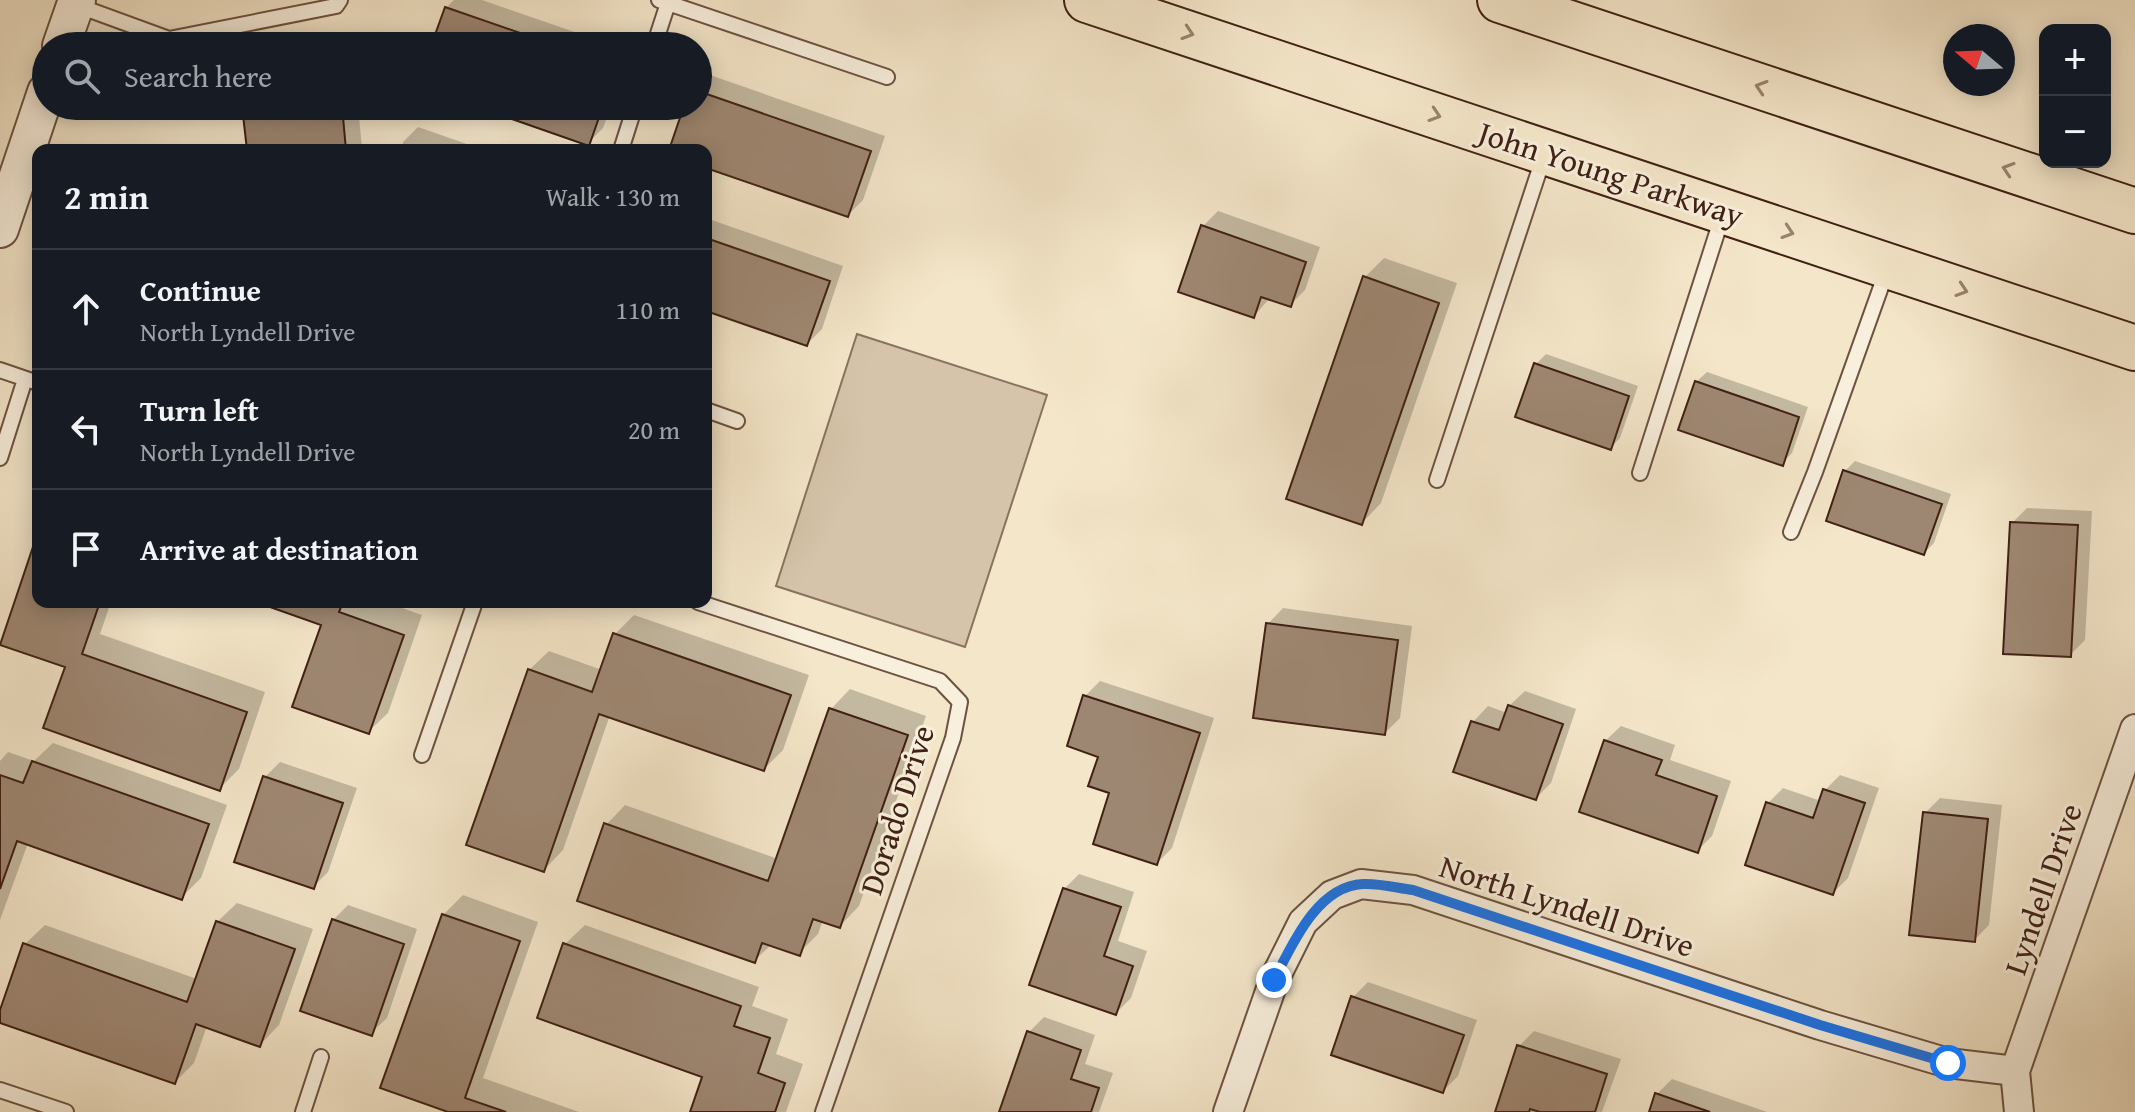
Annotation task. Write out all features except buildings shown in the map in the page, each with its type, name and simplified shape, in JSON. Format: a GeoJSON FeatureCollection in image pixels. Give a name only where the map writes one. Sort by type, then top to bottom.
{"type":"FeatureCollection","features":[{"type":"Feature","properties":{"kind":"highway","name":"John Young Parkway"},"geometry":{"type":"LineString","coordinates":[[1087,0],[2135,348]]}},
{"type":"Feature","properties":{"kind":"highway"},"geometry":{"type":"LineString","coordinates":[[1500,0],[2135,211]]}},
{"type":"Feature","properties":{"kind":"street"},"geometry":{"type":"LineString","coordinates":[[66,32],[76,3]]}},
{"type":"Feature","properties":{"kind":"street"},"geometry":{"type":"LineString","coordinates":[[35,144],[40,120]]}},
{"type":"Feature","properties":{"kind":"street"},"geometry":{"type":"LineString","coordinates":[[0,229],[30,167]]}},
{"type":"Feature","properties":{"kind":"street","name":"Lyndell Drive"},"geometry":{"type":"LineString","coordinates":[[2015,1071],[2135,729]]}},
{"type":"Feature","properties":{"kind":"street","name":"North Lyndell Drive"},"geometry":{"type":"LineString","coordinates":[[1228,1112],[1274,980],[1303,922],[1332,895],[1361,884],[1413,890],[1820,1025],[1948,1063],[2015,1071]]}},
{"type":"Feature","properties":{"kind":"street"},"geometry":{"type":"LineString","coordinates":[[2015,1071],[2019,1112]]}},
{"type":"Feature","properties":{"kind":"lane"},"geometry":{"type":"LineString","coordinates":[[204,32],[336,6],[340,0]]}},
{"type":"Feature","properties":{"kind":"lane"},"geometry":{"type":"LineString","coordinates":[[657,32],[665,1],[887,77]]}},
{"type":"Feature","properties":{"kind":"lane"},"geometry":{"type":"LineString","coordinates":[[76,3],[151,32]]}},
{"type":"Feature","properties":{"kind":"lane"},"geometry":{"type":"LineString","coordinates":[[623,144],[631,120]]}},
{"type":"Feature","properties":{"kind":"lane"},"geometry":{"type":"LineString","coordinates":[[1437,480],[1546,152]]}},
{"type":"Feature","properties":{"kind":"lane"},"geometry":{"type":"LineString","coordinates":[[1640,473],[1724,211]]}},
{"type":"Feature","properties":{"kind":"lane"},"geometry":{"type":"LineString","coordinates":[[1791,532],[1888,266]]}},
{"type":"Feature","properties":{"kind":"lane"},"geometry":{"type":"LineString","coordinates":[[0,370],[32,381],[0,458]]}},
{"type":"Feature","properties":{"kind":"lane"},"geometry":{"type":"LineString","coordinates":[[712,412],[737,421]]}},
{"type":"Feature","properties":{"kind":"lane","name":"Dorado Drive"},"geometry":{"type":"LineString","coordinates":[[712,607],[940,681],[960,702],[953,738],[823,1112]]}},
{"type":"Feature","properties":{"kind":"lane"},"geometry":{"type":"LineString","coordinates":[[422,755],[473,608]]}},
{"type":"Feature","properties":{"kind":"lane"},"geometry":{"type":"LineString","coordinates":[[303,1112],[321,1057]]}},
{"type":"Feature","properties":{"kind":"lane"},"geometry":{"type":"LineString","coordinates":[[0,1090],[66,1112]]}},
{"type":"Feature","properties":{"kind":"shaded area"},"geometry":{"type":"Polygon","coordinates":[[[857,334],[1047,395],[965,647],[776,586],[857,334]]]}},
{"type":"Feature","properties":{"kind":"route"},"geometry":{"type":"LineString","coordinates":[[1274,980],[1303,922],[1332,895],[1361,884],[1413,890],[1820,1025],[1948,1063]]}}]}
